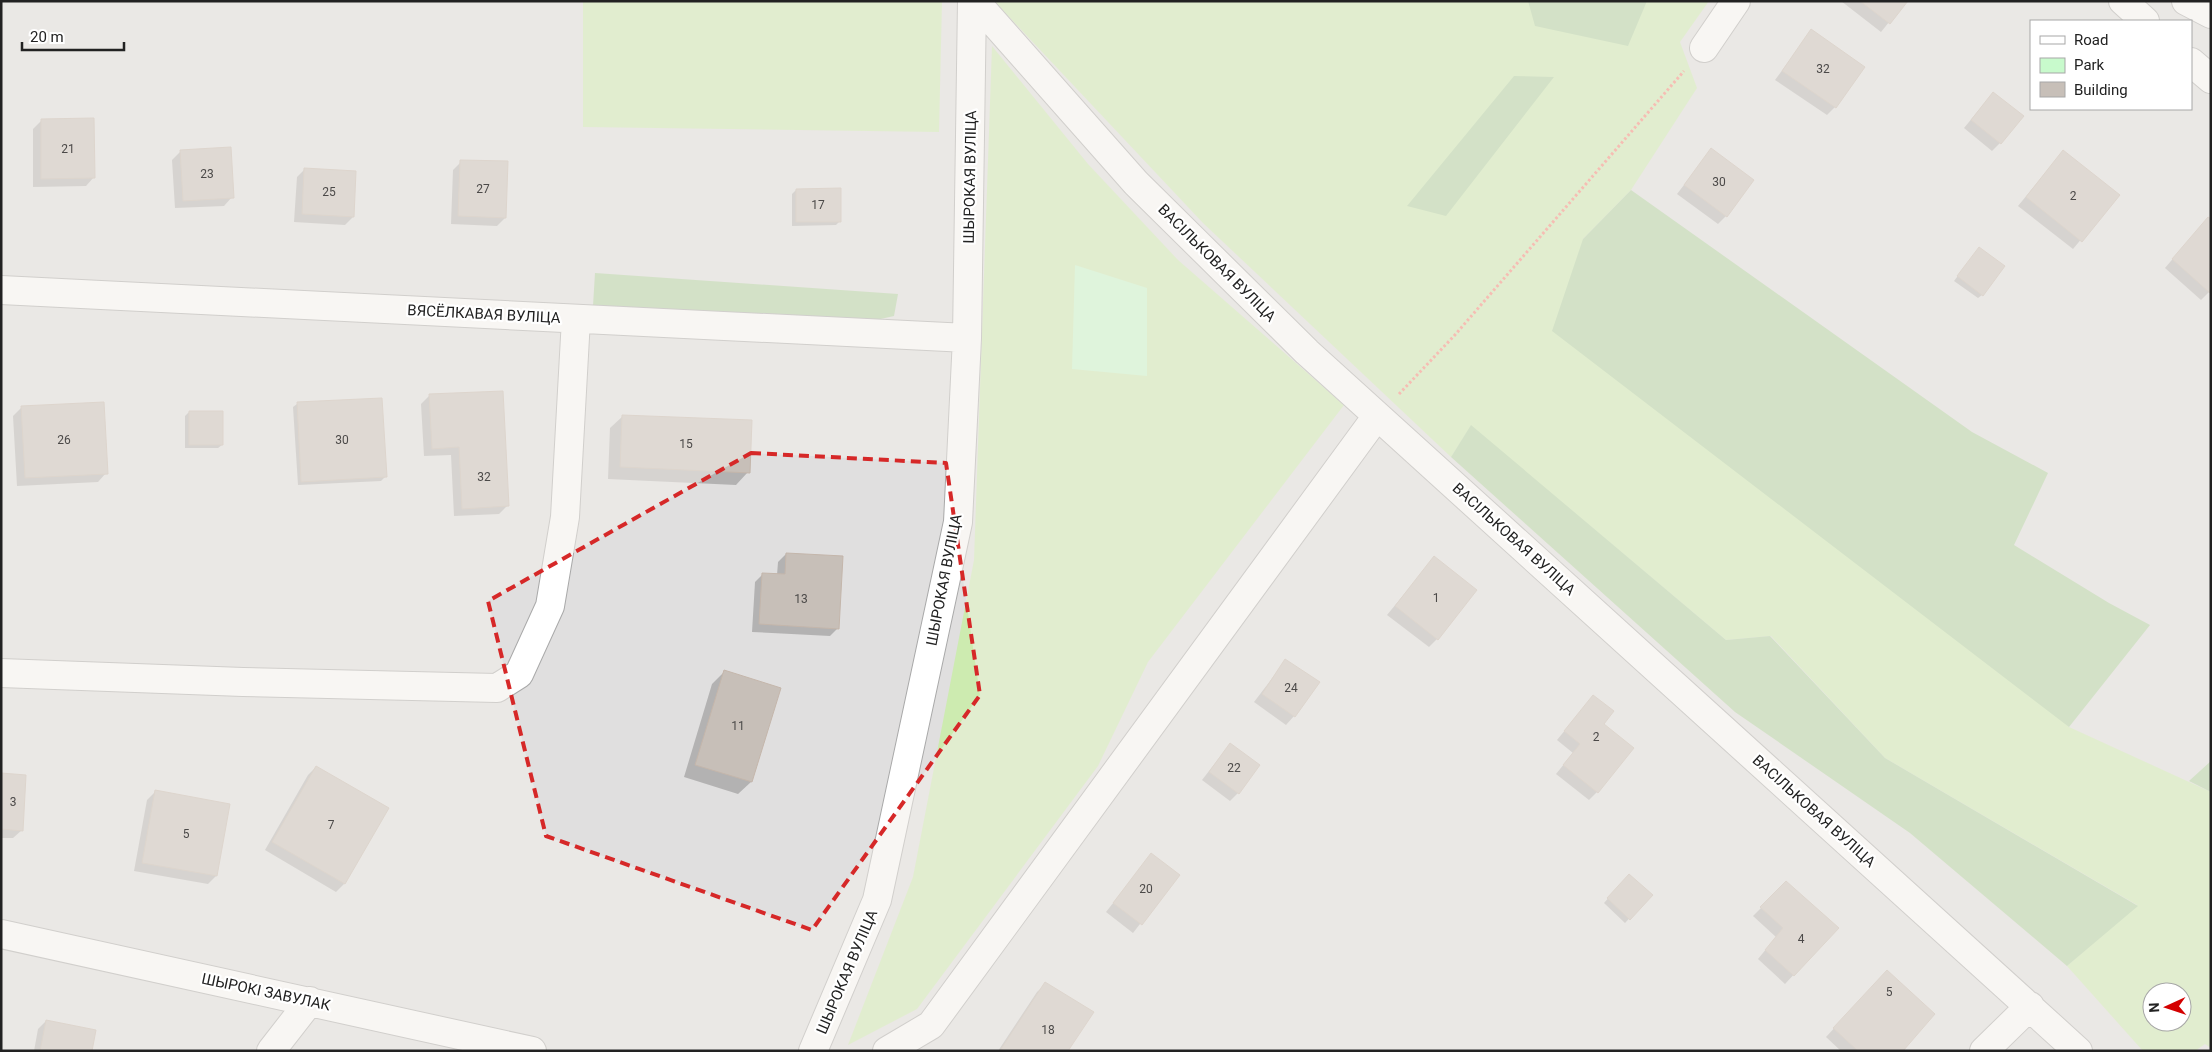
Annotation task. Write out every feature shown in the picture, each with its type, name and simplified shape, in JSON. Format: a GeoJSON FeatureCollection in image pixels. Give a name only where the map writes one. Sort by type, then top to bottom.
{"type":"FeatureCollection","features":[{"type":"Feature","properties":{"kind":"street","name":"ШЫРОКАЯ ВУЛІЦА"},"geometry":{"type":"LineString","coordinates":[[813,1051],[877,900],[958,522],[967,338],[974,1]]}},
{"type":"Feature","properties":{"kind":"street","name":"ВАСІЛЬКОВАЯ ВУЛІЦА"},"geometry":{"type":"LineString","coordinates":[[974,1],[1136,183],[1308,352],[2078,1051]]}},
{"type":"Feature","properties":{"kind":"street"},"geometry":{"type":"LineString","coordinates":[[1704,48],[1736,1]]}},
{"type":"Feature","properties":{"kind":"street"},"geometry":{"type":"LineString","coordinates":[[2123,1],[2144,20]]}},
{"type":"Feature","properties":{"kind":"street"},"geometry":{"type":"LineString","coordinates":[[2186,1],[2211,14]]}},
{"type":"Feature","properties":{"kind":"street"},"geometry":{"type":"LineString","coordinates":[[2192,63],[2211,79]]}},
{"type":"Feature","properties":{"kind":"street","name":"ВЯСЁЛКАВАЯ ВУЛІЦА"},"geometry":{"type":"LineString","coordinates":[[1,290],[967,338]]}},
{"type":"Feature","properties":{"kind":"street"},"geometry":{"type":"LineString","coordinates":[[1,673],[243,682],[496,688],[512,679],[519,674],[550,606],[565,517],[576,319]]}},
{"type":"Feature","properties":{"kind":"street"},"geometry":{"type":"LineString","coordinates":[[887,1051],[931,1025],[1377,416]]}},
{"type":"Feature","properties":{"kind":"street","name":"ШЫРОКІ ЗАВУЛАК"},"geometry":{"type":"LineString","coordinates":[[1,934],[532,1051]]}},
{"type":"Feature","properties":{"kind":"street"},"geometry":{"type":"LineString","coordinates":[[272,1051],[310,1001]]}},
{"type":"Feature","properties":{"kind":"street"},"geometry":{"type":"LineString","coordinates":[[1984,1051],[2030,1006]]}},
{"type":"Feature","properties":{"kind":"path"},"geometry":{"type":"LineString","coordinates":[[1377,416],[1454,336],[1704,48]]}},
{"type":"Feature","properties":{"kind":"highlighted area"},"geometry":{"type":"Polygon","coordinates":[[[751,453],[946,463],[980,695],[812,930],[546,836],[488,601],[751,453]]]}},
{"type":"Feature","properties":{"kind":"shaded area"},"geometry":{"type":"Polygon","coordinates":[[[1,1],[2211,1],[2211,1051],[1,1051],[1,1]]]}},
{"type":"Feature","properties":{"kind":"green space"},"geometry":{"type":"Polygon","coordinates":[[[583,1],[942,1],[939,132],[583,127],[583,1]]]}},
{"type":"Feature","properties":{"kind":"green space"},"geometry":{"type":"Polygon","coordinates":[[[1528,1],[1647,1],[1628,46],[1535,26],[1528,1]]]}},
{"type":"Feature","properties":{"kind":"green space"},"geometry":{"type":"Polygon","coordinates":[[[1709,1],[1680,42],[1697,88],[1631,190],[1583,239],[2069,727],[2211,792],[2211,1048],[2205,1044],[2195,1051],[2143,1051],[2067,966],[2137,905],[1885,758],[1771,636],[1726,640],[1471,426],[1451,457],[1203,223],[995,2],[1709,1]]]}},
{"type":"Feature","properties":{"kind":"green space"},"geometry":{"type":"Polygon","coordinates":[[[992,46],[1088,164],[1178,260],[1344,405],[1148,662],[1098,766],[917,1009],[848,1045],[913,877],[974,560],[992,46]]]}},
{"type":"Feature","properties":{"kind":"green space"},"geometry":{"type":"Polygon","coordinates":[[[1514,76],[1554,77],[1446,216],[1407,206],[1514,76]]]}},
{"type":"Feature","properties":{"kind":"green space"},"geometry":{"type":"Polygon","coordinates":[[[1631,190],[1972,432],[2048,473],[2014,545],[2109,603],[2150,625],[2069,727],[1552,331],[1583,239],[1631,190]]]}},
{"type":"Feature","properties":{"kind":"green space"},"geometry":{"type":"Polygon","coordinates":[[[1075,265],[1147,288],[1147,376],[1072,369],[1075,265]]]}},
{"type":"Feature","properties":{"kind":"green space"},"geometry":{"type":"Polygon","coordinates":[[[595,273],[898,294],[894,316],[867,322],[593,306],[595,273]]]}},
{"type":"Feature","properties":{"kind":"green space"},"geometry":{"type":"Polygon","coordinates":[[[1471,425],[1726,640],[1770,636],[1885,758],[2138,906],[2067,966],[1910,833],[1735,712],[1451,457],[1471,425]]]}},
{"type":"Feature","properties":{"kind":"green space"},"geometry":{"type":"Polygon","coordinates":[[[2211,761],[2211,792],[2189,781],[2211,761]]]}},
{"type":"Feature","properties":{"kind":"building"},"geometry":{"type":"Polygon","coordinates":[[[1860,1],[1908,1],[1890,24],[1860,1]]]}},
{"type":"Feature","properties":{"kind":"building"},"geometry":{"type":"Polygon","coordinates":[[[1811,29],[1865,67],[1836,108],[1782,71],[1811,29]]]}},
{"type":"Feature","properties":{"kind":"building"},"geometry":{"type":"Polygon","coordinates":[[[1993,92],[2024,116],[2001,144],[1971,120],[1993,92]]]}},
{"type":"Feature","properties":{"kind":"building"},"geometry":{"type":"Polygon","coordinates":[[[94,118],[95,178],[41,179],[41,119],[94,118]]]}},
{"type":"Feature","properties":{"kind":"building"},"geometry":{"type":"Polygon","coordinates":[[[231,147],[234,198],[183,201],[180,150],[231,147]]]}},
{"type":"Feature","properties":{"kind":"building"},"geometry":{"type":"Polygon","coordinates":[[[1711,148],[1754,180],[1727,217],[1684,185],[1711,148]]]}},
{"type":"Feature","properties":{"kind":"building"},"geometry":{"type":"Polygon","coordinates":[[[2063,150],[2120,195],[2082,242],[2026,197],[2063,150]]]}},
{"type":"Feature","properties":{"kind":"building"},"geometry":{"type":"Polygon","coordinates":[[[460,160],[508,161],[506,218],[458,216],[460,160]]]}},
{"type":"Feature","properties":{"kind":"building"},"geometry":{"type":"Polygon","coordinates":[[[304,168],[356,171],[354,217],[302,214],[304,168]]]}},
{"type":"Feature","properties":{"kind":"building"},"geometry":{"type":"Polygon","coordinates":[[[841,188],[841,222],[796,222],[796,189],[841,188]]]}},
{"type":"Feature","properties":{"kind":"building"},"geometry":{"type":"Polygon","coordinates":[[[2208,217],[2211,219],[2210,293],[2172,259],[2208,217]]]}},
{"type":"Feature","properties":{"kind":"building"},"geometry":{"type":"Polygon","coordinates":[[[1979,247],[2005,266],[1983,296],[1957,276],[1979,247]]]}},
{"type":"Feature","properties":{"kind":"building"},"geometry":{"type":"Polygon","coordinates":[[[503,391],[509,506],[462,509],[459,447],[432,449],[429,394],[503,391]]]}},
{"type":"Feature","properties":{"kind":"building"},"geometry":{"type":"Polygon","coordinates":[[[382,398],[387,477],[301,482],[297,402],[382,398]]]}},
{"type":"Feature","properties":{"kind":"building"},"geometry":{"type":"Polygon","coordinates":[[[104,402],[108,474],[25,478],[21,406],[104,402]]]}},
{"type":"Feature","properties":{"kind":"building"},"geometry":{"type":"Polygon","coordinates":[[[189,411],[223,411],[223,445],[189,445],[189,411]]]}},
{"type":"Feature","properties":{"kind":"building"},"geometry":{"type":"Polygon","coordinates":[[[622,415],[752,420],[750,473],[620,467],[622,415]]]}},
{"type":"Feature","properties":{"kind":"building"},"geometry":{"type":"Polygon","coordinates":[[[786,553],[843,556],[839,629],[759,624],[762,573],[785,574],[786,553]]]}},
{"type":"Feature","properties":{"kind":"building"},"geometry":{"type":"Polygon","coordinates":[[[1434,556],[1477,590],[1438,640],[1395,606],[1434,556]]]}},
{"type":"Feature","properties":{"kind":"building"},"geometry":{"type":"Polygon","coordinates":[[[1285,659],[1320,682],[1295,717],[1262,694],[1285,659]]]}},
{"type":"Feature","properties":{"kind":"building"},"geometry":{"type":"Polygon","coordinates":[[[724,670],[781,688],[752,782],[695,765],[724,670]]]}},
{"type":"Feature","properties":{"kind":"building"},"geometry":{"type":"Polygon","coordinates":[[[1593,695],[1614,711],[1604,724],[1634,748],[1598,793],[1563,765],[1580,744],[1564,731],[1593,695]]]}},
{"type":"Feature","properties":{"kind":"building"},"geometry":{"type":"Polygon","coordinates":[[[1230,743],[1260,765],[1239,794],[1209,772],[1230,743]]]}},
{"type":"Feature","properties":{"kind":"building"},"geometry":{"type":"Polygon","coordinates":[[[316,766],[389,808],[345,884],[272,842],[316,766]]]}},
{"type":"Feature","properties":{"kind":"building"},"geometry":{"type":"Polygon","coordinates":[[[1,773],[26,775],[23,831],[1,829],[1,773]]]}},
{"type":"Feature","properties":{"kind":"building"},"geometry":{"type":"Polygon","coordinates":[[[155,790],[230,804],[217,876],[142,863],[155,790]]]}},
{"type":"Feature","properties":{"kind":"building"},"geometry":{"type":"Polygon","coordinates":[[[1151,853],[1180,875],[1142,925],[1113,903],[1151,853]]]}},
{"type":"Feature","properties":{"kind":"building"},"geometry":{"type":"Polygon","coordinates":[[[1629,874],[1653,895],[1630,920],[1607,898],[1629,874]]]}},
{"type":"Feature","properties":{"kind":"building"},"geometry":{"type":"Polygon","coordinates":[[[1786,881],[1839,928],[1794,976],[1765,950],[1783,928],[1760,907],[1786,881]]]}},
{"type":"Feature","properties":{"kind":"building"},"geometry":{"type":"Polygon","coordinates":[[[1887,970],[1935,1014],[1903,1051],[1858,1051],[1833,1028],[1887,970]]]}},
{"type":"Feature","properties":{"kind":"building"},"geometry":{"type":"Polygon","coordinates":[[[1045,982],[1094,1012],[1068,1051],[1004,1051],[1001,1049],[1045,982]]]}},
{"type":"Feature","properties":{"kind":"building"},"geometry":{"type":"Polygon","coordinates":[[[46,1020],[96,1030],[92,1051],[40,1051],[46,1020]]]}}]}
